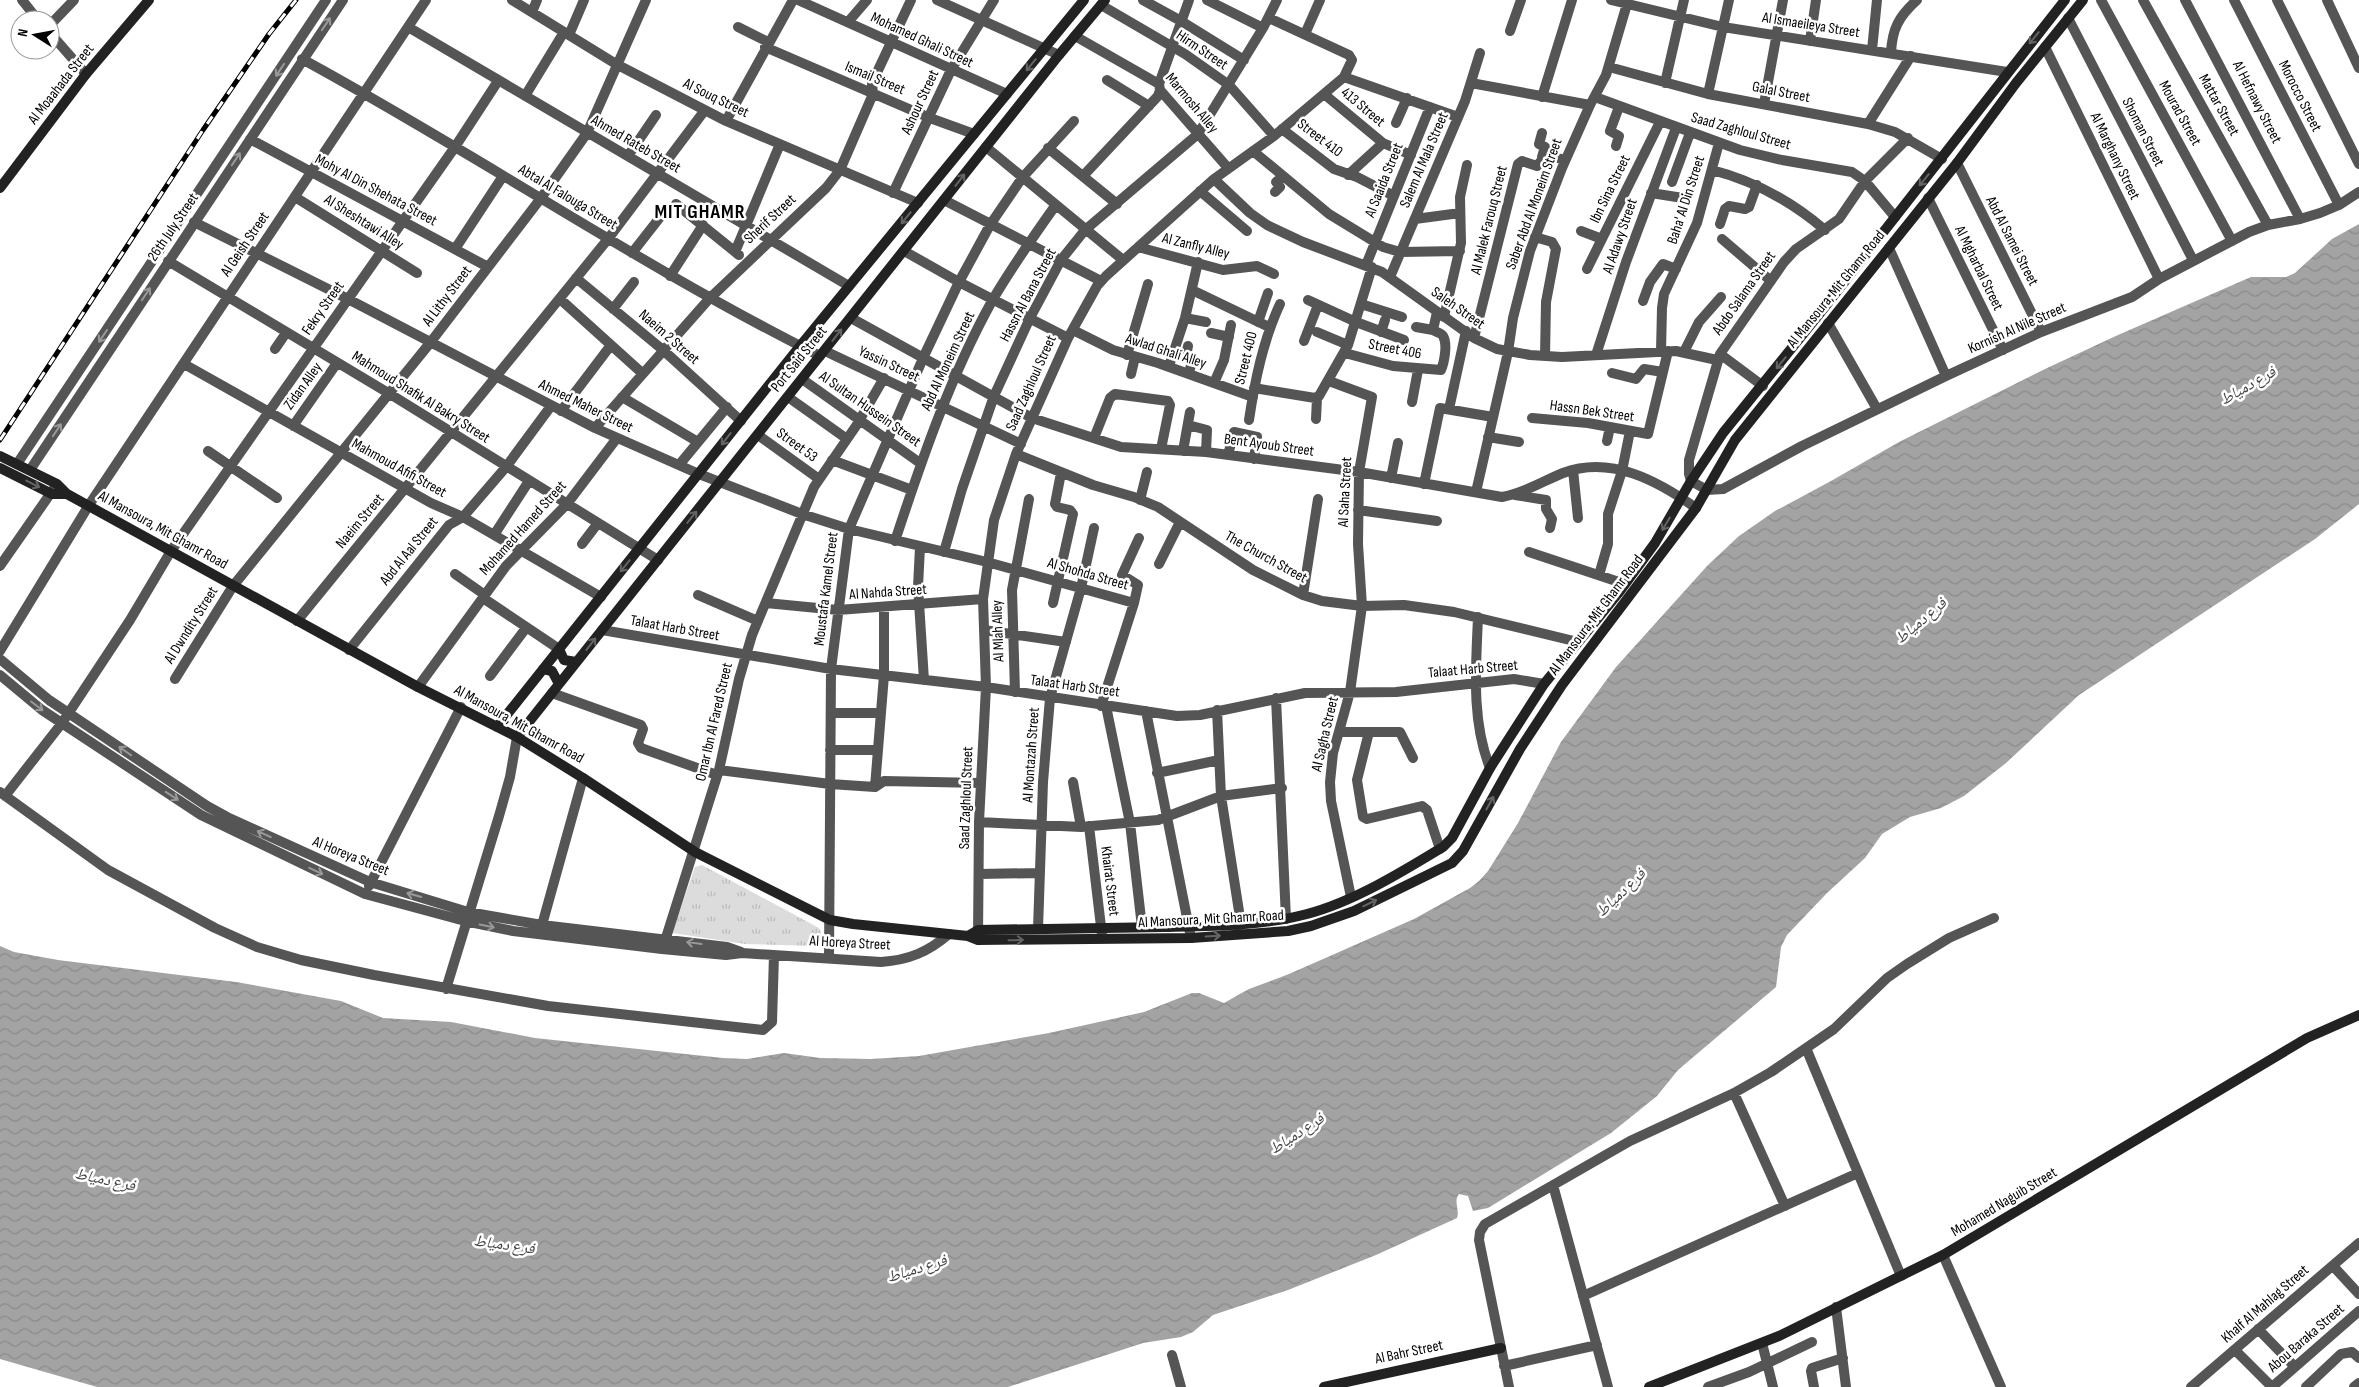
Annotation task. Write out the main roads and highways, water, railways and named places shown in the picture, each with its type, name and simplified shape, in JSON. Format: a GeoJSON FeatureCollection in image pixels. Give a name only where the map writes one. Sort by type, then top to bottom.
{"type":"FeatureCollection","features":[{"type":"Feature","properties":{"kind":"main road","name":"Al Moaahada Street"},"geometry":{"type":"LineString","coordinates":[[0,188],[86,74],[149,0]]}},
{"type":"Feature","properties":{"kind":"main road","name":"Port Said Street"},"geometry":{"type":"LineString","coordinates":[[497,727],[800,346],[1082,0]]}},
{"type":"Feature","properties":{"kind":"main road","name":"Al Mansoura, Mit Ghamr Road"},"geometry":{"type":"LineString","coordinates":[[978,935],[1102,934],[1142,927],[1242,924],[1286,919],[1308,914],[1351,898],[1440,849],[1452,838],[1490,768],[1544,684],[1625,584],[1654,543],[1691,481],[1723,433],[1763,386],[2065,0]]}},
{"type":"Feature","properties":{"kind":"main road","name":"Al Mansoura, Mit Ghamr Road"},"geometry":{"type":"LineString","coordinates":[[0,456],[57,484],[67,494],[349,650],[517,737],[584,778],[695,852],[830,920],[968,936],[1038,929],[1191,938],[1273,933],[1311,926],[1354,911],[1452,863],[1463,851],[1520,749],[1562,685],[1696,508],[1735,440],[1957,163],[2083,0]]}},
{"type":"Feature","properties":{"kind":"main road","name":"Port Said Street"},"geometry":{"type":"LineString","coordinates":[[517,737],[1103,2]]}},
{"type":"Feature","properties":{"kind":"main road","name":"Al Mansoura, Mit Ghamr Road"},"geometry":{"type":"LineString","coordinates":[[0,468],[52,494],[67,494]]}},
{"type":"Feature","properties":{"kind":"main road"},"geometry":{"type":"LineString","coordinates":[[559,648],[564,660],[576,662]]}},
{"type":"Feature","properties":{"kind":"main road"},"geometry":{"type":"LineString","coordinates":[[543,670],[552,672],[559,684]]}},
{"type":"Feature","properties":{"kind":"main road","name":"Mohamed Naguib Street"},"geometry":{"type":"LineString","coordinates":[[1649,1387],[1670,1383],[1762,1344],[1943,1255],[2307,1038],[2359,1015]]}},
{"type":"Feature","properties":{"kind":"main road","name":"Al Bahr Street"},"geometry":{"type":"LineString","coordinates":[[1324,1387],[1501,1348]]}},
{"type":"Feature","properties":{"kind":"water","name":"فرع دمياط"},"geometry":{"type":"Polygon","coordinates":[[[2359,224],[2359,504],[2315,539],[2079,695],[2006,763],[1964,796],[1941,808],[1910,817],[1882,834],[1865,858],[1827,893],[1787,935],[1781,947],[1776,987],[1678,1070],[1657,1096],[1611,1133],[1488,1208],[1473,1211],[1468,1196],[1459,1194],[1457,1197],[1457,1218],[1376,1255],[1288,1290],[1213,1315],[1193,1332],[1181,1337],[1143,1343],[1008,1387],[97,1387],[0,1359],[0,946],[14,952],[58,960],[236,982],[341,1001],[383,1018],[451,1022],[535,1038],[723,1058],[747,1059],[784,1053],[820,1058],[871,1059],[919,1056],[1049,1033],[1144,1012],[1192,993],[1199,993],[1224,1003],[1249,989],[1289,974],[1414,919],[1470,888],[1479,881],[1488,871],[1518,823],[1561,742],[1616,667],[1708,565],[1739,536],[1775,511],[1899,442],[2118,335],[2251,277],[2286,277],[2295,273],[2332,239],[2359,224]]]}},
{"type":"Feature","properties":{"kind":"railway"},"geometry":{"type":"LineString","coordinates":[[0,440],[203,130],[269,34],[296,0]]}},
{"type":"Feature","properties":{"kind":"district","name":"MIT GHAMR"},"geometry":{"type":"Point","coordinates":[700,212]}}]}
